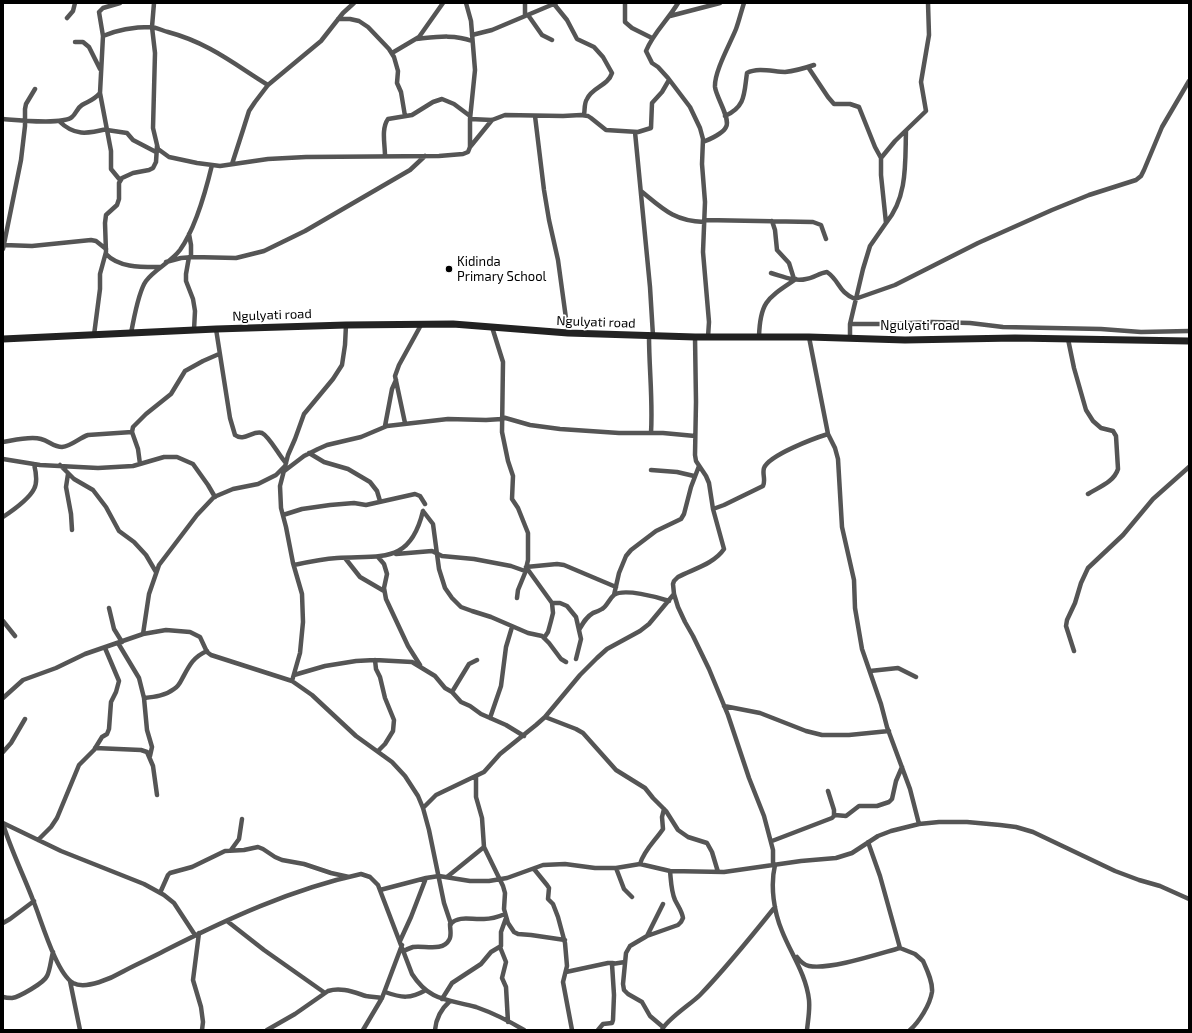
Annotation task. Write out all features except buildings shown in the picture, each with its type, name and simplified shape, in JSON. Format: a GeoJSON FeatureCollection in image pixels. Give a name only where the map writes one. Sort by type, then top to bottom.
{"type":"FeatureCollection","features":[{"type":"Feature","properties":{"kind":"main road","name":"Ngulyati road"},"geometry":{"type":"LineString","coordinates":[[3,339],[346,324],[453,324],[568,333],[651,336],[809,337],[905,340],[1015,338],[1189,342]]}},
{"type":"Feature","properties":{"kind":"street"},"geometry":{"type":"LineString","coordinates":[[67,18],[73,11],[74,3]]}},
{"type":"Feature","properties":{"kind":"street"},"geometry":{"type":"LineString","coordinates":[[120,3],[103,8],[99,12],[103,36],[100,93],[111,151],[112,169],[120,180]]}},
{"type":"Feature","properties":{"kind":"street"},"geometry":{"type":"LineString","coordinates":[[154,3],[152,27],[155,53],[153,128],[157,146],[161,152],[169,157],[220,166],[268,159],[306,157],[425,156],[463,154],[468,152],[470,147],[492,120]]}},
{"type":"Feature","properties":{"kind":"street"},"geometry":{"type":"LineString","coordinates":[[232,164],[249,111],[268,85],[321,41],[343,13],[354,3]]}},
{"type":"Feature","properties":{"kind":"street"},"geometry":{"type":"LineString","coordinates":[[392,53],[419,37],[442,3]]}},
{"type":"Feature","properties":{"kind":"street"},"geometry":{"type":"LineString","coordinates":[[466,3],[471,21],[475,70],[470,117],[470,147]]}},
{"type":"Feature","properties":{"kind":"street"},"geometry":{"type":"LineString","coordinates":[[525,3],[526,15],[542,35],[552,40]]}},
{"type":"Feature","properties":{"kind":"street"},"geometry":{"type":"LineString","coordinates":[[625,3],[625,22],[632,28],[652,38]]}},
{"type":"Feature","properties":{"kind":"street"},"geometry":{"type":"LineString","coordinates":[[678,3],[670,16],[652,38],[646,51],[652,63],[658,67],[690,107],[700,128],[703,142],[703,252],[709,322],[708,337]]}},
{"type":"Feature","properties":{"kind":"street"},"geometry":{"type":"LineString","coordinates":[[670,16],[720,3]]}},
{"type":"Feature","properties":{"kind":"street"},"geometry":{"type":"LineString","coordinates":[[703,142],[726,128],[727,125],[725,116],[716,95],[716,78],[736,29],[744,3]]}},
{"type":"Feature","properties":{"kind":"street"},"geometry":{"type":"LineString","coordinates":[[881,158],[926,111],[921,82],[929,35],[928,3]]}},
{"type":"Feature","properties":{"kind":"street"},"geometry":{"type":"LineString","coordinates":[[472,35],[492,30],[556,4],[567,20],[577,39],[594,47],[603,57],[612,74],[611,78],[586,99],[584,115]]}},
{"type":"Feature","properties":{"kind":"street"},"geometry":{"type":"LineString","coordinates":[[338,19],[359,21],[378,36],[392,53],[398,71],[397,83],[401,92],[405,116]]}},
{"type":"Feature","properties":{"kind":"street"},"geometry":{"type":"LineString","coordinates":[[103,36],[113,32],[152,27],[199,43],[220,53],[268,85]]}},
{"type":"Feature","properties":{"kind":"street"},"geometry":{"type":"LineString","coordinates":[[416,39],[450,36],[463,37],[472,41]]}},
{"type":"Feature","properties":{"kind":"street"},"geometry":{"type":"LineString","coordinates":[[75,42],[83,42],[89,47],[101,71]]}},
{"type":"Feature","properties":{"kind":"street"},"geometry":{"type":"LineString","coordinates":[[725,116],[740,106],[744,97],[747,73],[755,70],[786,72],[814,65]]}},
{"type":"Feature","properties":{"kind":"street"},"geometry":{"type":"LineString","coordinates":[[808,67],[828,98],[834,104],[850,104],[859,107],[881,158],[882,183],[887,217],[886,222]]}},
{"type":"Feature","properties":{"kind":"street"},"geometry":{"type":"LineString","coordinates":[[385,156],[384,132],[385,123],[388,120],[412,115],[433,102],[442,99],[454,104],[470,117],[492,120],[505,115],[584,115],[591,118],[606,130],[635,132],[644,131],[651,128],[652,103],[662,92],[669,80]]}},
{"type":"Feature","properties":{"kind":"street"},"geometry":{"type":"LineString","coordinates":[[855,300],[895,285],[978,243],[1046,213],[1089,195],[1136,180],[1141,176],[1162,127],[1189,81]]}},
{"type":"Feature","properties":{"kind":"street"},"geometry":{"type":"LineString","coordinates":[[35,89],[26,104],[21,160],[3,247],[32,246],[91,240],[96,241],[111,259],[119,263],[139,267],[161,267]]}},
{"type":"Feature","properties":{"kind":"street"},"geometry":{"type":"LineString","coordinates":[[3,119],[59,121],[72,118],[81,106],[92,101],[100,93]]}},
{"type":"Feature","properties":{"kind":"street"},"geometry":{"type":"LineString","coordinates":[[535,116],[549,220],[558,260],[568,333]]}},
{"type":"Feature","properties":{"kind":"street"},"geometry":{"type":"LineString","coordinates":[[59,121],[66,128],[78,133],[107,130],[127,133],[133,140],[156,152]]}},
{"type":"Feature","properties":{"kind":"street"},"geometry":{"type":"LineString","coordinates":[[850,338],[850,324],[855,300],[870,246],[897,206],[902,191],[906,131]]}},
{"type":"Feature","properties":{"kind":"street"},"geometry":{"type":"LineString","coordinates":[[635,132],[650,287],[651,336],[649,364],[652,404],[651,433]]}},
{"type":"Feature","properties":{"kind":"street"},"geometry":{"type":"LineString","coordinates":[[94,335],[100,289],[100,274],[106,252],[106,216],[117,205],[119,199],[120,180],[133,172],[153,168],[156,162],[157,146]]}},
{"type":"Feature","properties":{"kind":"street"},"geometry":{"type":"LineString","coordinates":[[166,262],[190,257],[236,258],[264,251],[305,231],[410,170],[425,156]]}},
{"type":"Feature","properties":{"kind":"street"},"geometry":{"type":"LineString","coordinates":[[131,333],[139,297],[145,281],[179,251],[189,234],[208,184],[212,165]]}},
{"type":"Feature","properties":{"kind":"street"},"geometry":{"type":"LineString","coordinates":[[641,191],[669,213],[678,218],[704,221],[813,222],[819,224],[826,239]]}},
{"type":"Feature","properties":{"kind":"street"},"geometry":{"type":"LineString","coordinates":[[772,221],[775,230],[777,250],[789,263],[795,279]]}},
{"type":"Feature","properties":{"kind":"street"},"geometry":{"type":"LineString","coordinates":[[189,234],[191,245],[186,281],[193,299],[195,311],[194,330]]}},
{"type":"Feature","properties":{"kind":"street"},"geometry":{"type":"LineString","coordinates":[[771,273],[795,279],[807,279],[820,273],[827,272],[833,277],[844,293],[855,300]]}},
{"type":"Feature","properties":{"kind":"street"},"geometry":{"type":"LineString","coordinates":[[759,337],[760,316],[763,309],[770,298],[795,279]]}},
{"type":"Feature","properties":{"kind":"street"},"geometry":{"type":"LineString","coordinates":[[850,324],[932,322],[970,323],[1003,327],[1102,329],[1141,332],[1189,331]]}},
{"type":"Feature","properties":{"kind":"street"},"geometry":{"type":"LineString","coordinates":[[292,681],[300,653],[304,622],[302,594],[280,502],[280,486],[284,467],[304,414],[333,379],[342,365],[346,324]]}},
{"type":"Feature","properties":{"kind":"street"},"geometry":{"type":"LineString","coordinates":[[405,423],[395,376],[421,325]]}},
{"type":"Feature","properties":{"kind":"street"},"geometry":{"type":"LineString","coordinates":[[492,327],[503,362],[502,432],[514,481],[512,499],[518,508],[528,533],[529,552],[526,569],[518,590],[517,598]]}},
{"type":"Feature","properties":{"kind":"street"},"geometry":{"type":"LineString","coordinates":[[216,329],[230,418],[235,435],[241,437],[257,433],[263,434],[268,439],[284,467]]}},
{"type":"Feature","properties":{"kind":"street"},"geometry":{"type":"LineString","coordinates":[[695,337],[695,455],[699,466],[709,483],[713,509],[724,550],[718,557],[674,580],[674,594],[685,622],[702,652],[728,715],[772,841],[775,907],[782,931],[794,955],[805,983],[809,1000],[807,1030]]}},
{"type":"Feature","properties":{"kind":"street"},"geometry":{"type":"LineString","coordinates":[[809,337],[828,434],[835,448],[838,459],[842,527],[854,580],[855,608],[861,644],[889,731],[910,789],[919,824]]}},
{"type":"Feature","properties":{"kind":"street"},"geometry":{"type":"LineString","coordinates":[[1068,339],[1074,368],[1086,410],[1098,426],[1105,430],[1113,431],[1116,436],[1118,469],[1116,474],[1111,480],[1088,494]]}},
{"type":"Feature","properties":{"kind":"street"},"geometry":{"type":"LineString","coordinates":[[140,464],[138,449],[132,432],[133,427],[146,414],[171,394],[185,371],[203,360],[219,354]]}},
{"type":"Feature","properties":{"kind":"street"},"geometry":{"type":"LineString","coordinates":[[385,426],[392,389],[396,380]]}},
{"type":"Feature","properties":{"kind":"street"},"geometry":{"type":"LineString","coordinates":[[144,634],[149,594],[159,565],[206,504],[215,497],[233,489],[258,484],[276,475],[284,467],[327,445],[361,437],[385,426],[448,419],[486,420],[502,418],[530,425],[560,429],[695,436]]}},
{"type":"Feature","properties":{"kind":"street"},"geometry":{"type":"LineString","coordinates":[[3,442],[40,439],[56,446],[64,447],[73,444],[82,437],[88,435],[132,432]]}},
{"type":"Feature","properties":{"kind":"street"},"geometry":{"type":"LineString","coordinates":[[713,509],[763,486],[765,480],[764,469],[767,463],[771,460],[794,447],[828,434]]}},
{"type":"Feature","properties":{"kind":"street"},"geometry":{"type":"LineString","coordinates":[[309,453],[324,462],[348,468],[370,482],[375,486],[380,501]]}},
{"type":"Feature","properties":{"kind":"street"},"geometry":{"type":"LineString","coordinates":[[3,459],[34,464],[98,468],[133,466],[164,457],[177,457],[193,464],[215,497]]}},
{"type":"Feature","properties":{"kind":"street"},"geometry":{"type":"LineString","coordinates":[[3,517],[18,506],[34,490],[36,477],[34,464]]}},
{"type":"Feature","properties":{"kind":"street"},"geometry":{"type":"LineString","coordinates":[[60,466],[74,479],[93,490],[106,507],[119,531],[134,542],[146,555],[156,572]]}},
{"type":"Feature","properties":{"kind":"street"},"geometry":{"type":"LineString","coordinates":[[579,630],[586,618],[602,609],[614,595],[626,556],[631,550],[656,531],[681,519],[684,514],[694,476],[699,466]]}},
{"type":"Feature","properties":{"kind":"street"},"geometry":{"type":"LineString","coordinates":[[1074,651],[1066,626],[1066,620],[1075,603],[1086,572],[1092,564],[1123,535],[1153,499],[1189,467]]}},
{"type":"Feature","properties":{"kind":"street"},"geometry":{"type":"LineString","coordinates":[[651,470],[677,472],[694,476]]}},
{"type":"Feature","properties":{"kind":"street"},"geometry":{"type":"LineString","coordinates":[[68,474],[66,487],[71,514],[72,530]]}},
{"type":"Feature","properties":{"kind":"street"},"geometry":{"type":"LineString","coordinates":[[283,514],[317,506],[349,503],[366,505],[415,494],[420,496],[425,504]]}},
{"type":"Feature","properties":{"kind":"street"},"geometry":{"type":"LineString","coordinates":[[395,554],[405,547],[413,538],[423,511],[433,524],[441,578],[452,598],[461,607],[491,617],[528,633],[538,634],[544,638],[566,662]]}},
{"type":"Feature","properties":{"kind":"street"},"geometry":{"type":"LineString","coordinates":[[294,565],[319,560],[378,557],[432,551],[442,556],[462,557],[526,569],[557,564],[564,565],[616,587]]}},
{"type":"Feature","properties":{"kind":"street"},"geometry":{"type":"LineString","coordinates":[[378,557],[384,564],[387,574],[384,591],[389,607],[408,646],[420,666]]}},
{"type":"Feature","properties":{"kind":"street"},"geometry":{"type":"LineString","coordinates":[[345,558],[360,577],[384,591]]}},
{"type":"Feature","properties":{"kind":"street"},"geometry":{"type":"LineString","coordinates":[[526,569],[552,603],[553,613],[551,622],[548,632],[544,638]]}},
{"type":"Feature","properties":{"kind":"street"},"geometry":{"type":"LineString","coordinates":[[614,595],[626,592],[669,601]]}},
{"type":"Feature","properties":{"kind":"street"},"geometry":{"type":"LineString","coordinates":[[423,808],[436,795],[484,772],[500,754],[524,736],[545,717],[580,675],[597,658],[607,649],[640,631],[649,624],[674,594]]}},
{"type":"Feature","properties":{"kind":"street"},"geometry":{"type":"LineString","coordinates":[[552,603],[560,603],[567,606],[576,617],[581,639],[576,659]]}},
{"type":"Feature","properties":{"kind":"street"},"geometry":{"type":"LineString","coordinates":[[109,608],[114,629],[120,643],[140,678],[144,698],[147,730],[152,747],[150,756],[156,779],[157,795]]}},
{"type":"Feature","properties":{"kind":"street"},"geometry":{"type":"LineString","coordinates":[[3,621],[15,636]]}},
{"type":"Feature","properties":{"kind":"street"},"geometry":{"type":"LineString","coordinates":[[490,718],[500,686],[506,647],[512,627]]}},
{"type":"Feature","properties":{"kind":"street"},"geometry":{"type":"LineString","coordinates":[[3,698],[24,680],[56,668],[82,655],[144,634],[166,630],[190,632],[200,637],[211,656],[292,681],[312,695],[356,736],[392,762],[405,776],[418,796],[423,808],[444,903],[451,924],[451,936],[449,941],[444,945],[414,947],[404,951]]}},
{"type":"Feature","properties":{"kind":"street"},"geometry":{"type":"LineString","coordinates":[[38,840],[51,827],[57,818],[79,765],[95,748],[102,737],[107,734],[109,729],[111,702],[119,681],[105,648]]}},
{"type":"Feature","properties":{"kind":"street"},"geometry":{"type":"LineString","coordinates":[[144,698],[166,694],[175,689],[194,660],[199,655],[207,651]]}},
{"type":"Feature","properties":{"kind":"street"},"geometry":{"type":"LineString","coordinates":[[294,675],[325,666],[375,660],[412,662],[435,676],[445,688],[452,692],[461,702],[524,736]]}},
{"type":"Feature","properties":{"kind":"street"},"geometry":{"type":"LineString","coordinates":[[375,660],[376,669],[380,677],[385,698],[394,720],[393,732],[378,751]]}},
{"type":"Feature","properties":{"kind":"street"},"geometry":{"type":"LineString","coordinates":[[452,692],[469,664],[477,660]]}},
{"type":"Feature","properties":{"kind":"street"},"geometry":{"type":"LineString","coordinates":[[870,671],[898,668],[916,677]]}},
{"type":"Feature","properties":{"kind":"street"},"geometry":{"type":"LineString","coordinates":[[724,706],[760,713],[806,731],[822,735],[850,735],[889,731]]}},
{"type":"Feature","properties":{"kind":"street"},"geometry":{"type":"LineString","coordinates":[[545,717],[584,733],[616,770],[645,788],[664,809],[678,830],[688,838],[707,843],[712,852],[718,872]]}},
{"type":"Feature","properties":{"kind":"street"},"geometry":{"type":"LineString","coordinates":[[3,752],[11,742],[25,718]]}},
{"type":"Feature","properties":{"kind":"street"},"geometry":{"type":"LineString","coordinates":[[95,748],[142,750],[147,752],[150,756]]}},
{"type":"Feature","properties":{"kind":"street"},"geometry":{"type":"LineString","coordinates":[[772,841],[832,818],[835,815],[846,816],[859,806],[877,806],[889,802],[892,799],[896,781],[902,768]]}},
{"type":"Feature","properties":{"kind":"street"},"geometry":{"type":"LineString","coordinates":[[476,777],[476,797],[482,818],[484,847],[501,879],[505,893],[506,916],[501,932],[502,943],[500,947],[506,962],[502,978],[506,987],[508,1022]]}},
{"type":"Feature","properties":{"kind":"street"},"geometry":{"type":"LineString","coordinates":[[828,791],[835,815]]}},
{"type":"Feature","properties":{"kind":"street"},"geometry":{"type":"LineString","coordinates":[[640,864],[646,850],[663,829],[662,817],[664,809]]}},
{"type":"Feature","properties":{"kind":"street"},"geometry":{"type":"LineString","coordinates":[[231,850],[239,839],[242,819]]}},
{"type":"Feature","properties":{"kind":"street"},"geometry":{"type":"LineString","coordinates":[[380,890],[439,876],[470,881],[489,881],[501,879],[543,865],[565,864],[594,868],[616,868],[640,864],[670,870],[718,872],[836,858],[852,853],[878,836],[891,831],[919,824],[938,822],[967,822],[1016,827],[1033,832],[1115,871],[1160,886],[1189,899]]}},
{"type":"Feature","properties":{"kind":"street"},"geometry":{"type":"LineString","coordinates":[[3,823],[86,862],[144,884],[174,903],[197,934],[193,980],[201,1007],[203,1022],[202,1030]]}},
{"type":"Feature","properties":{"kind":"street"},"geometry":{"type":"LineString","coordinates":[[3,823],[10,847],[34,901],[59,966],[70,981],[77,985],[84,986],[121,972],[197,934],[302,891],[361,874],[374,880],[380,890],[412,974],[417,982],[432,995],[442,1000],[484,1010],[524,1030]]}},
{"type":"Feature","properties":{"kind":"street"},"geometry":{"type":"LineString","coordinates":[[868,842],[880,876],[900,948]]}},
{"type":"Feature","properties":{"kind":"street"},"geometry":{"type":"LineString","coordinates":[[447,877],[484,847]]}},
{"type":"Feature","properties":{"kind":"street"},"geometry":{"type":"LineString","coordinates":[[160,893],[170,873],[186,869],[215,855],[231,850],[260,848],[282,860],[304,864],[331,874],[349,877]]}},
{"type":"Feature","properties":{"kind":"street"},"geometry":{"type":"LineString","coordinates":[[616,868],[624,889],[632,897]]}},
{"type":"Feature","properties":{"kind":"street"},"geometry":{"type":"LineString","coordinates":[[534,869],[547,885],[548,899],[553,906],[565,940],[567,966],[563,982],[572,1030]]}},
{"type":"Feature","properties":{"kind":"street"},"geometry":{"type":"LineString","coordinates":[[670,870],[673,893],[684,918],[678,925],[647,936],[630,946],[626,953],[623,984],[624,990],[642,1002],[650,1016],[663,1029],[668,1021],[690,1004],[717,977],[775,907]]}},
{"type":"Feature","properties":{"kind":"street"},"geometry":{"type":"LineString","coordinates":[[363,1030],[382,998],[426,878]]}},
{"type":"Feature","properties":{"kind":"street"},"geometry":{"type":"LineString","coordinates":[[3,923],[10,920],[34,901]]}},
{"type":"Feature","properties":{"kind":"street"},"geometry":{"type":"LineString","coordinates":[[647,936],[663,904]]}},
{"type":"Feature","properties":{"kind":"street"},"geometry":{"type":"LineString","coordinates":[[451,924],[461,918],[485,919],[506,916]]}},
{"type":"Feature","properties":{"kind":"street"},"geometry":{"type":"LineString","coordinates":[[506,916],[512,928],[518,934],[565,940]]}},
{"type":"Feature","properties":{"kind":"street"},"geometry":{"type":"LineString","coordinates":[[227,921],[264,950],[325,993]]}},
{"type":"Feature","properties":{"kind":"street"},"geometry":{"type":"LineString","coordinates":[[442,1000],[452,983],[481,964],[491,952],[500,947]]}},
{"type":"Feature","properties":{"kind":"street"},"geometry":{"type":"LineString","coordinates":[[794,955],[808,966],[827,966],[900,948],[921,958],[932,991],[922,1016],[910,1030]]}},
{"type":"Feature","properties":{"kind":"street"},"geometry":{"type":"LineString","coordinates":[[3,997],[16,997],[33,988],[45,979],[48,976],[53,952]]}},
{"type":"Feature","properties":{"kind":"street"},"geometry":{"type":"LineString","coordinates":[[566,972],[608,963],[625,962]]}},
{"type":"Feature","properties":{"kind":"street"},"geometry":{"type":"LineString","coordinates":[[598,1030],[603,1024],[612,1023],[613,1020],[613,963]]}},
{"type":"Feature","properties":{"kind":"street"},"geometry":{"type":"LineString","coordinates":[[70,981],[80,1030]]}},
{"type":"Feature","properties":{"kind":"street"},"geometry":{"type":"LineString","coordinates":[[267,1030],[325,993],[336,989],[348,990],[367,996],[382,998]]}},
{"type":"Feature","properties":{"kind":"street"},"geometry":{"type":"LineString","coordinates":[[384,992],[410,997],[426,990]]}},
{"type":"Feature","properties":{"kind":"street"},"geometry":{"type":"LineString","coordinates":[[435,1030],[437,1019],[443,1008],[450,1001]]}},
{"type":"Feature","properties":{"kind":"place","name":"Kidinda Primary School"},"geometry":{"type":"Point","coordinates":[449,269]}}]}
